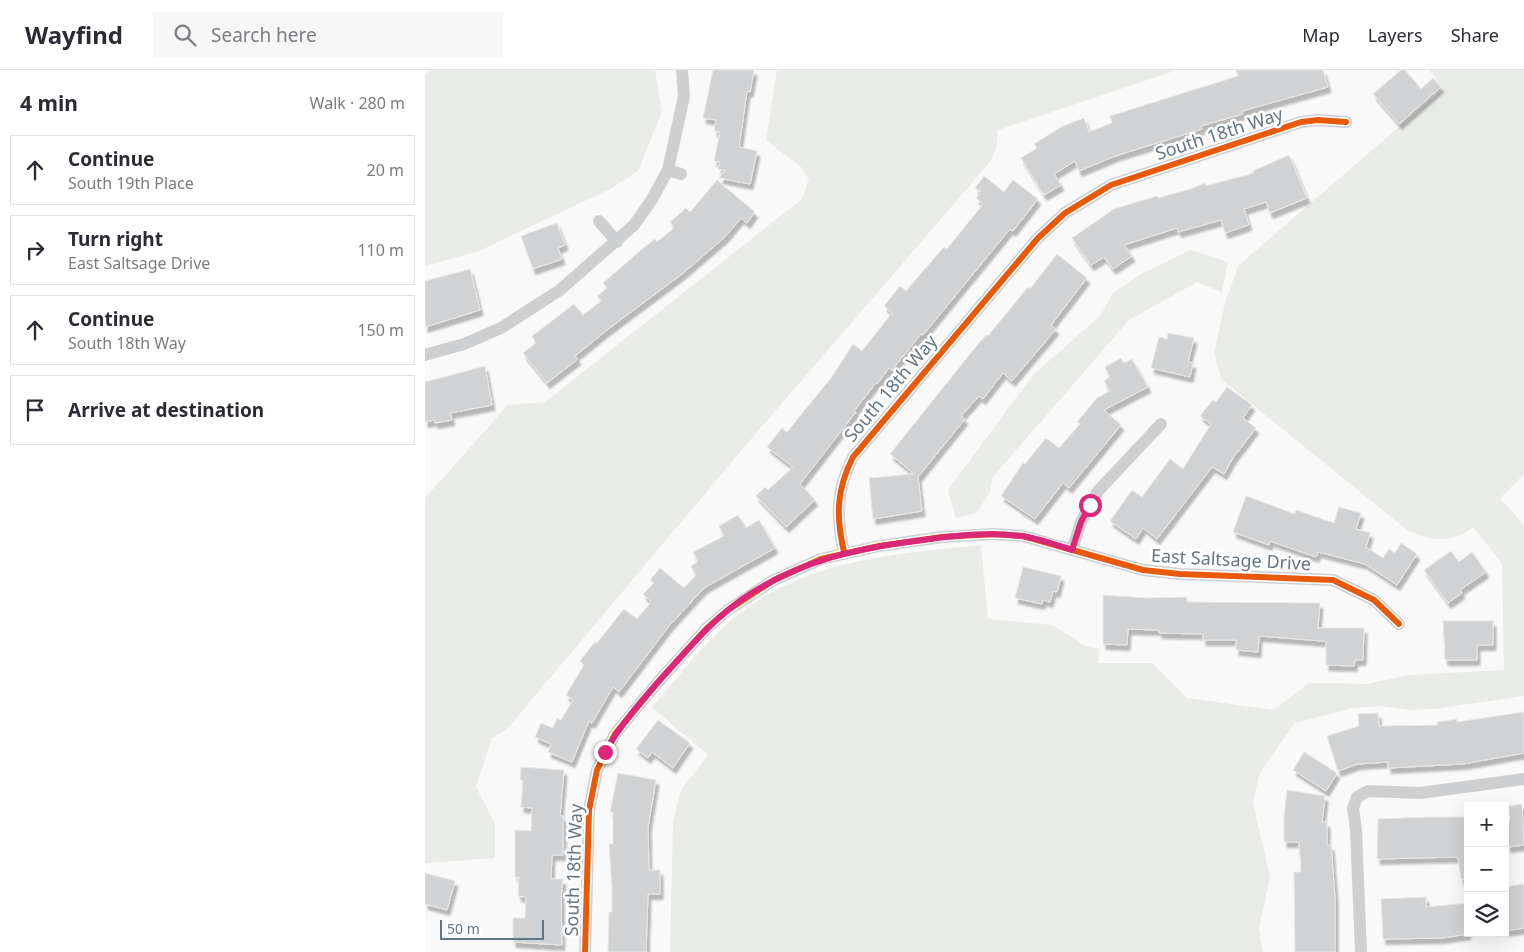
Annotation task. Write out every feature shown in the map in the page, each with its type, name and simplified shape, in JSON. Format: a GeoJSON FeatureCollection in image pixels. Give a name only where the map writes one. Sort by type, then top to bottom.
{"type":"FeatureCollection","features":[{"type":"Feature","properties":{"kind":"street"},"geometry":{"type":"LineString","coordinates":[[425,355],[464,344],[501,328],[560,290],[617,242],[651,201],[668,170],[684,96],[683,70]]}},
{"type":"Feature","properties":{"kind":"street","name":"South 18th Way"},"geometry":{"type":"LineString","coordinates":[[585,952],[589,810],[597,770],[615,734],[707,628],[728,610],[774,580],[821,559],[843,552],[838,522],[838,498],[841,482],[853,457],[1053,223],[1095,193],[1140,175],[1301,122],[1347,122]]}},
{"type":"Feature","properties":{"kind":"street"},"geometry":{"type":"LineString","coordinates":[[668,170],[681,174]]}},
{"type":"Feature","properties":{"kind":"street"},"geometry":{"type":"LineString","coordinates":[[599,221],[617,242]]}},
{"type":"Feature","properties":{"kind":"street"},"geometry":{"type":"LineString","coordinates":[[1072,550],[1081,522],[1098,492],[1161,424]]}},
{"type":"Feature","properties":{"kind":"street","name":"East Saltsage Drive"},"geometry":{"type":"LineString","coordinates":[[843,552],[942,537],[993,534],[1023,536],[1143,570],[1180,574],[1333,580],[1374,600],[1399,624]]}},
{"type":"Feature","properties":{"kind":"street"},"geometry":{"type":"LineString","coordinates":[[1361,952],[1362,932],[1353,808],[1357,797],[1368,791],[1420,793],[1524,779]]}},
{"type":"Feature","properties":{"kind":"shaded area"},"geometry":{"type":"Polygon","coordinates":[[[432,70],[655,70],[662,112],[638,171],[610,189],[479,251],[425,266],[425,74],[432,70]]]}},
{"type":"Feature","properties":{"kind":"shaded area"},"geometry":{"type":"Polygon","coordinates":[[[777,70],[1177,70],[998,130],[996,150],[990,162],[746,445],[506,730],[492,738],[476,787],[495,824],[495,858],[425,863],[425,498],[508,405],[545,402],[802,199],[809,180],[802,168],[766,140],[777,70]]]}},
{"type":"Feature","properties":{"kind":"shaded area"},"geometry":{"type":"Polygon","coordinates":[[[1430,70],[1524,70],[1524,474],[1500,498],[1524,525],[1524,696],[1434,709],[1408,710],[1380,706],[1353,708],[1295,723],[1260,772],[1253,802],[1270,877],[1259,929],[1263,952],[670,952],[673,822],[681,790],[708,755],[652,707],[698,653],[728,623],[756,602],[786,585],[816,573],[880,557],[981,545],[988,619],[1052,625],[1086,646],[1099,649],[1098,663],[1152,663],[1187,698],[1274,710],[1309,683],[1367,684],[1409,675],[1504,670],[1502,563],[1473,527],[1457,536],[1440,539],[1424,537],[1407,530],[1221,379],[1214,352],[1226,299],[1239,265],[1443,89],[1430,70]]]}},
{"type":"Feature","properties":{"kind":"shaded area"},"geometry":{"type":"Polygon","coordinates":[[[1191,250],[1228,262],[1222,292],[1197,282],[1129,320],[992,478],[990,493],[976,513],[956,518],[948,490],[1033,375],[1101,315],[1112,294],[1143,273],[1191,250]]]}},
{"type":"Feature","properties":{"kind":"building"},"geometry":{"type":"Polygon","coordinates":[[[713,70],[754,70],[750,92],[747,91],[739,147],[757,151],[750,184],[719,178],[725,170],[718,169],[720,162],[714,161],[720,132],[714,131],[716,120],[703,118],[713,70]]]}},
{"type":"Feature","properties":{"kind":"building"},"geometry":{"type":"Polygon","coordinates":[[[1236,70],[1323,70],[1328,87],[1242,111],[1243,114],[1201,126],[1202,129],[1115,156],[1079,171],[1075,161],[1054,174],[1061,185],[1044,195],[1021,158],[1037,148],[1034,144],[1063,126],[1084,118],[1089,132],[1112,123],[1110,116],[1238,76],[1236,70]]]}},
{"type":"Feature","properties":{"kind":"building"},"geometry":{"type":"Polygon","coordinates":[[[1401,70],[1405,70],[1421,89],[1433,78],[1441,87],[1399,124],[1373,94],[1401,70]]]}},
{"type":"Feature","properties":{"kind":"building"},"geometry":{"type":"Polygon","coordinates":[[[1289,155],[1307,198],[1270,213],[1266,202],[1244,209],[1249,225],[1225,233],[1221,220],[1178,232],[1177,228],[1124,245],[1132,256],[1113,269],[1104,257],[1091,265],[1072,238],[1114,209],[1157,196],[1158,198],[1190,189],[1205,183],[1206,186],[1254,173],[1253,171],[1289,155]]]}},
{"type":"Feature","properties":{"kind":"building"},"geometry":{"type":"Polygon","coordinates":[[[984,176],[1004,192],[1013,180],[1038,199],[1013,231],[1010,229],[923,335],[921,334],[892,370],[889,368],[854,411],[856,412],[800,484],[815,500],[786,527],[756,496],[765,487],[768,490],[793,467],[767,447],[782,428],[787,432],[831,378],[853,344],[862,351],[892,313],[884,306],[900,286],[906,291],[944,247],[947,249],[983,204],[976,198],[981,192],[975,188],[984,176]]]}},
{"type":"Feature","properties":{"kind":"building"},"geometry":{"type":"Polygon","coordinates":[[[717,180],[755,212],[747,223],[741,218],[725,237],[682,274],[607,330],[575,356],[578,359],[547,383],[523,353],[536,343],[532,336],[574,304],[583,315],[601,301],[597,296],[607,288],[603,283],[655,239],[657,242],[674,228],[670,222],[686,208],[690,212],[717,180]]]}},
{"type":"Feature","properties":{"kind":"building"},"geometry":{"type":"Polygon","coordinates":[[[557,223],[565,245],[558,248],[562,259],[533,269],[521,236],[557,223]]]}},
{"type":"Feature","properties":{"kind":"building"},"geometry":{"type":"Polygon","coordinates":[[[1057,254],[1087,278],[1051,325],[1056,329],[1012,381],[1003,373],[983,399],[979,396],[961,416],[965,419],[918,477],[922,511],[873,519],[869,478],[914,474],[890,454],[970,354],[986,335],[988,336],[1028,287],[1030,289],[1057,254]]]}},
{"type":"Feature","properties":{"kind":"building"},"geometry":{"type":"Polygon","coordinates":[[[470,269],[480,310],[425,327],[425,281],[470,269]]]}},
{"type":"Feature","properties":{"kind":"building"},"geometry":{"type":"Polygon","coordinates":[[[1168,333],[1194,338],[1188,362],[1193,363],[1190,377],[1151,368],[1159,337],[1167,339],[1168,333]]]}},
{"type":"Feature","properties":{"kind":"building"},"geometry":{"type":"Polygon","coordinates":[[[1121,358],[1124,363],[1132,359],[1148,387],[1104,410],[1121,425],[1069,488],[1063,483],[1035,519],[1001,496],[1023,463],[1025,464],[1046,438],[1059,448],[1080,424],[1077,422],[1097,398],[1110,391],[1104,381],[1110,377],[1105,367],[1121,358]]]}},
{"type":"Feature","properties":{"kind":"building"},"geometry":{"type":"Polygon","coordinates":[[[485,366],[492,405],[450,413],[452,420],[435,423],[434,420],[425,422],[425,382],[485,366]]]}},
{"type":"Feature","properties":{"kind":"building"},"geometry":{"type":"Polygon","coordinates":[[[1227,387],[1252,405],[1243,418],[1256,428],[1233,458],[1224,474],[1212,467],[1157,539],[1143,528],[1136,539],[1110,521],[1132,490],[1142,497],[1170,459],[1183,469],[1211,424],[1200,416],[1213,400],[1216,402],[1227,387]]]}},
{"type":"Feature","properties":{"kind":"building"},"geometry":{"type":"Polygon","coordinates":[[[1246,496],[1295,514],[1296,510],[1334,523],[1339,507],[1361,513],[1356,529],[1370,533],[1366,547],[1383,558],[1389,549],[1395,553],[1401,543],[1417,554],[1397,585],[1365,564],[1318,552],[1316,557],[1270,541],[1269,545],[1233,532],[1246,496]]]}},
{"type":"Feature","properties":{"kind":"building"},"geometry":{"type":"Polygon","coordinates":[[[738,515],[746,528],[759,520],[775,548],[704,588],[669,626],[619,692],[613,687],[592,723],[589,721],[572,762],[548,752],[551,744],[535,737],[541,723],[553,728],[557,718],[561,720],[573,700],[566,695],[584,665],[580,661],[595,642],[597,643],[624,609],[637,619],[651,602],[643,594],[654,583],[650,580],[660,568],[684,588],[696,575],[691,566],[698,562],[693,552],[724,536],[719,526],[738,515]]]}},
{"type":"Feature","properties":{"kind":"building"},"geometry":{"type":"Polygon","coordinates":[[[1451,551],[1459,562],[1472,552],[1486,572],[1460,590],[1462,593],[1448,603],[1424,570],[1451,551]]]}},
{"type":"Feature","properties":{"kind":"building"},"geometry":{"type":"Polygon","coordinates":[[[1023,567],[1061,576],[1057,592],[1053,591],[1050,602],[1043,600],[1042,604],[1015,598],[1023,567]]]}},
{"type":"Feature","properties":{"kind":"building"},"geometry":{"type":"Polygon","coordinates":[[[1103,595],[1148,598],[1187,597],[1187,602],[1320,603],[1318,628],[1364,628],[1363,660],[1355,660],[1354,666],[1326,665],[1326,642],[1259,636],[1258,652],[1236,650],[1236,640],[1203,640],[1203,634],[1159,633],[1159,630],[1128,629],[1127,645],[1103,644],[1103,595]]]}},
{"type":"Feature","properties":{"kind":"building"},"geometry":{"type":"Polygon","coordinates":[[[1443,621],[1493,621],[1493,645],[1477,645],[1477,660],[1445,660],[1443,621]]]}},
{"type":"Feature","properties":{"kind":"building"},"geometry":{"type":"Polygon","coordinates":[[[1524,712],[1524,753],[1463,764],[1388,768],[1388,762],[1358,764],[1338,771],[1327,736],[1359,726],[1358,714],[1378,713],[1379,726],[1437,725],[1437,722],[1457,719],[1457,722],[1524,712]]]}},
{"type":"Feature","properties":{"kind":"building"},"geometry":{"type":"Polygon","coordinates":[[[658,720],[690,743],[673,768],[652,752],[648,758],[636,749],[658,720]]]}},
{"type":"Feature","properties":{"kind":"building"},"geometry":{"type":"Polygon","coordinates":[[[1304,752],[1337,773],[1326,791],[1293,770],[1304,752]]]}},
{"type":"Feature","properties":{"kind":"building"},"geometry":{"type":"Polygon","coordinates":[[[521,767],[564,770],[560,816],[563,816],[563,855],[552,855],[551,879],[563,879],[561,898],[562,945],[513,942],[513,918],[525,918],[526,897],[518,896],[519,877],[515,877],[515,830],[531,831],[532,808],[521,807],[523,780],[520,780],[521,767]]]}},
{"type":"Feature","properties":{"kind":"building"},"geometry":{"type":"Polygon","coordinates":[[[618,773],[656,780],[648,827],[649,870],[660,870],[660,894],[648,894],[646,952],[608,952],[609,912],[612,912],[609,844],[613,844],[613,812],[610,812],[618,773]]]}},
{"type":"Feature","properties":{"kind":"building"},"geometry":{"type":"Polygon","coordinates":[[[1287,790],[1325,796],[1322,822],[1327,822],[1327,846],[1331,845],[1335,897],[1335,952],[1295,952],[1294,872],[1301,872],[1299,842],[1284,842],[1287,790]]]}},
{"type":"Feature","properties":{"kind":"building"},"geometry":{"type":"Polygon","coordinates":[[[1522,804],[1524,845],[1509,847],[1509,806],[1522,804]]]}},
{"type":"Feature","properties":{"kind":"building"},"geometry":{"type":"Polygon","coordinates":[[[1464,817],[1464,879],[1461,879],[1458,857],[1377,859],[1378,819],[1464,817]]]}},
{"type":"Feature","properties":{"kind":"building"},"geometry":{"type":"Polygon","coordinates":[[[425,873],[455,881],[447,910],[425,904],[425,873]]]}},
{"type":"Feature","properties":{"kind":"building"},"geometry":{"type":"Polygon","coordinates":[[[1524,884],[1524,928],[1509,930],[1509,886],[1524,884]]]}},
{"type":"Feature","properties":{"kind":"building"},"geometry":{"type":"Polygon","coordinates":[[[1426,897],[1426,907],[1464,903],[1464,935],[1442,938],[1383,939],[1381,899],[1426,897]]]}},
{"type":"Feature","properties":{"kind":"cycle path"},"geometry":{"type":"LineString","coordinates":[[844,552],[839,504],[843,481],[853,457],[1038,238],[1065,213],[1111,185],[1301,122],[1318,120],[1346,122]]}},
{"type":"Feature","properties":{"kind":"cycle path"},"geometry":{"type":"LineString","coordinates":[[585,952],[589,810],[597,770],[615,734],[658,682],[707,628],[728,610],[774,580],[821,559],[879,546],[942,537],[993,534],[1023,536],[1143,570],[1180,574],[1333,580],[1374,600],[1399,624]]}},
{"type":"Feature","properties":{"kind":"route"},"geometry":{"type":"LineString","coordinates":[[605,752],[615,734],[631,714],[707,628],[750,594],[774,580],[821,559],[843,552],[942,537],[993,534],[1023,536],[1072,550],[1081,522],[1090,505]]}}]}
